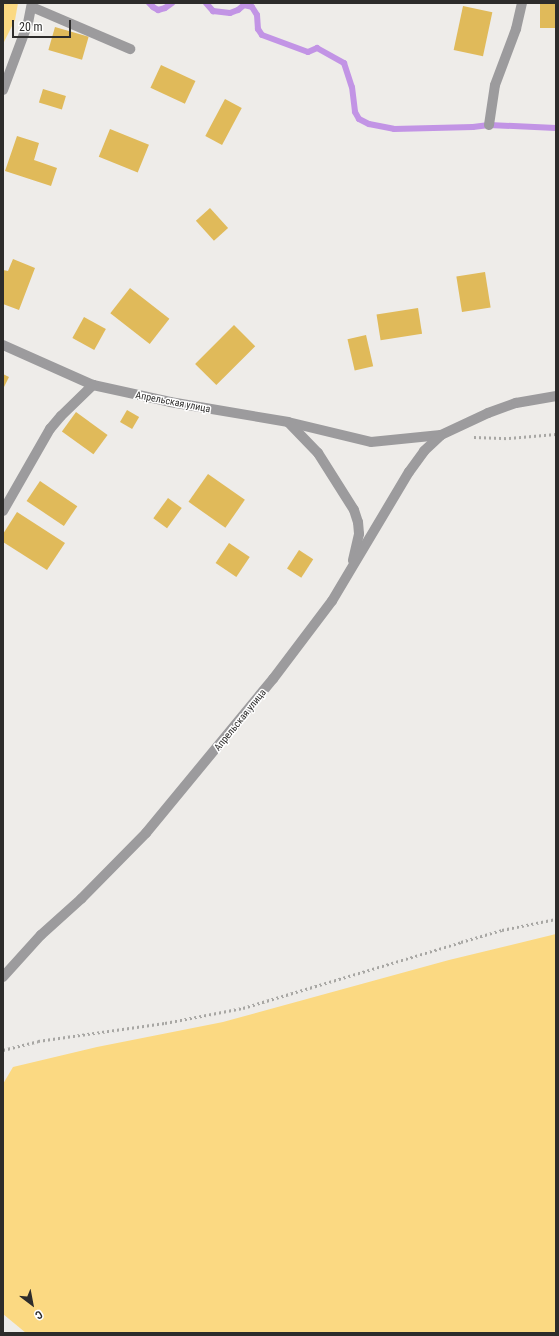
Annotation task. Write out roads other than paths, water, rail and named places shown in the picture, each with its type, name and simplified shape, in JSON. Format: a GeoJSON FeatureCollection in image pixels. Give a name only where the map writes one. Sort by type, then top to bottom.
{"type":"FeatureCollection","features":[{"type":"Feature","properties":{"kind":"street"},"geometry":{"type":"LineString","coordinates":[[489,125],[495,85],[516,29],[522,3]]}},
{"type":"Feature","properties":{"kind":"street"},"geometry":{"type":"LineString","coordinates":[[3,90],[32,5],[130,49]]}},
{"type":"Feature","properties":{"kind":"street","name":"Апрельская улица"},"geometry":{"type":"LineString","coordinates":[[3,345],[93,385],[178,403],[288,422],[371,442],[441,435]]}},
{"type":"Feature","properties":{"kind":"street"},"geometry":{"type":"LineString","coordinates":[[3,511],[50,429],[61,416],[93,385]]}},
{"type":"Feature","properties":{"kind":"street","name":"Апрельская улица"},"geometry":{"type":"LineString","coordinates":[[3,977],[41,935],[81,899],[146,833],[273,679],[332,600],[350,573],[409,472],[424,451],[441,435],[488,413],[516,403],[556,396]]}},
{"type":"Feature","properties":{"kind":"street"},"geometry":{"type":"LineString","coordinates":[[288,422],[318,453],[339,483],[354,510],[358,522],[359,534],[350,573]]}},
{"type":"Feature","properties":{"kind":"waterway"},"geometry":{"type":"LineString","coordinates":[[149,3],[158,10],[165,8],[172,3]]}},
{"type":"Feature","properties":{"kind":"waterway"},"geometry":{"type":"LineString","coordinates":[[206,3],[213,11],[230,13],[238,10],[244,5],[252,7],[257,15],[258,29],[262,35],[308,52],[317,48],[344,63],[352,87],[355,112],[359,119],[369,124],[394,129],[473,127],[489,125],[556,128]]}}]}
